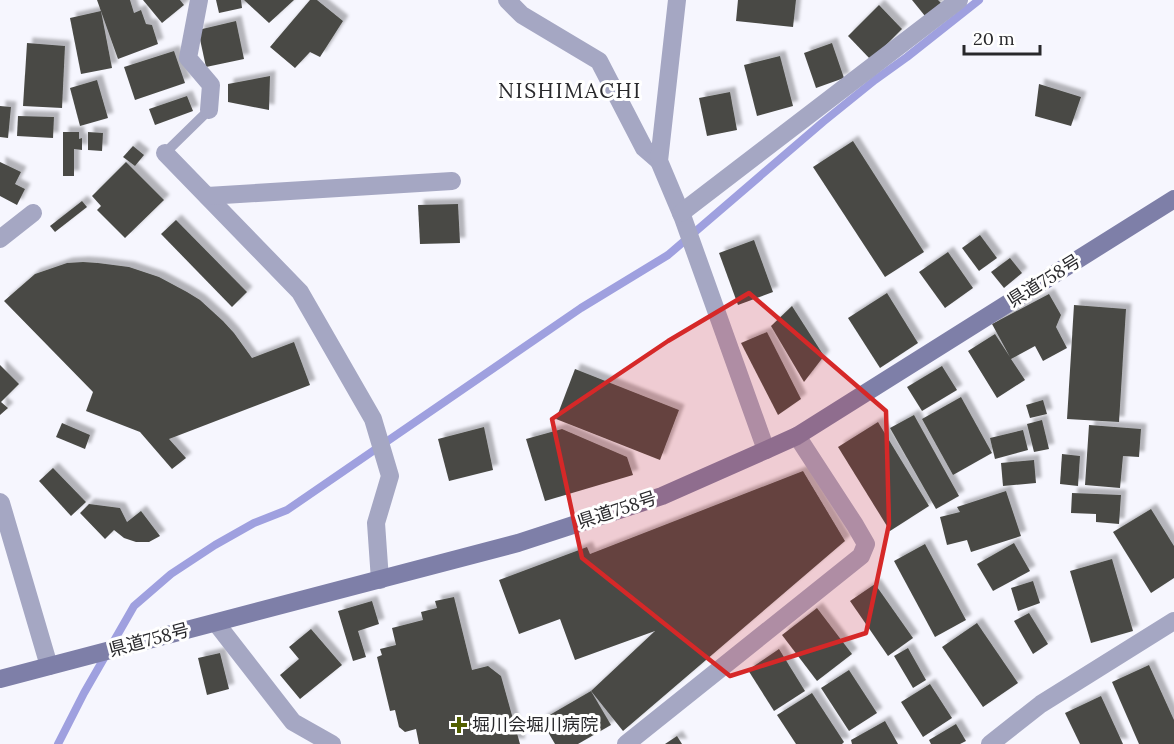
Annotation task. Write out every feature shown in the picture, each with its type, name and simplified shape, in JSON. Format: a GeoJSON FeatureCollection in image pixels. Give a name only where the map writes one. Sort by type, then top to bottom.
{"type":"FeatureCollection","features":[{"type":"Feature","properties":{"kind":"main road","name":"県道758号"},"geometry":{"type":"LineString","coordinates":[[0,679],[518,543],[662,496],[797,436],[1174,199]]}},
{"type":"Feature","properties":{"kind":"street"},"geometry":{"type":"LineString","coordinates":[[199,0],[188,58],[211,85],[209,110]]}},
{"type":"Feature","properties":{"kind":"street"},"geometry":{"type":"LineString","coordinates":[[507,0],[522,15],[598,61],[644,148],[658,161],[682,215],[766,450]]}},
{"type":"Feature","properties":{"kind":"street"},"geometry":{"type":"LineString","coordinates":[[658,161],[677,0]]}},
{"type":"Feature","properties":{"kind":"street"},"geometry":{"type":"LineString","coordinates":[[682,215],[959,0]]}},
{"type":"Feature","properties":{"kind":"street"},"geometry":{"type":"LineString","coordinates":[[165,153],[300,292],[373,419],[390,476],[376,523],[380,580]]}},
{"type":"Feature","properties":{"kind":"street"},"geometry":{"type":"LineString","coordinates":[[207,196],[452,181]]}},
{"type":"Feature","properties":{"kind":"street"},"geometry":{"type":"LineString","coordinates":[[0,239],[33,213]]}},
{"type":"Feature","properties":{"kind":"street"},"geometry":{"type":"LineString","coordinates":[[626,744],[861,556],[866,544],[797,436]]}},
{"type":"Feature","properties":{"kind":"street"},"geometry":{"type":"LineString","coordinates":[[0,502],[2,502],[49,666]]}},
{"type":"Feature","properties":{"kind":"street"},"geometry":{"type":"LineString","coordinates":[[990,744],[1041,704],[1174,621]]}},
{"type":"Feature","properties":{"kind":"street"},"geometry":{"type":"LineString","coordinates":[[216,623],[293,722],[332,744]]}},
{"type":"Feature","properties":{"kind":"lane"},"geometry":{"type":"LineString","coordinates":[[165,153],[209,110]]}},
{"type":"Feature","properties":{"kind":"highlighted area"},"geometry":{"type":"Polygon","coordinates":[[[749,293],[886,411],[889,524],[866,633],[730,676],[582,558],[552,419],[668,341],[749,293]]]}},
{"type":"Feature","properties":{"kind":"building"},"geometry":{"type":"Polygon","coordinates":[[[97,0],[130,0],[134,13],[141,10],[146,24],[152,25],[158,44],[118,59],[97,0]]]}},
{"type":"Feature","properties":{"kind":"building"},"geometry":{"type":"Polygon","coordinates":[[[143,0],[180,0],[184,5],[162,23],[143,0]]]}},
{"type":"Feature","properties":{"kind":"building"},"geometry":{"type":"Polygon","coordinates":[[[216,0],[241,0],[242,8],[219,13],[216,0]]]}},
{"type":"Feature","properties":{"kind":"building"},"geometry":{"type":"Polygon","coordinates":[[[244,0],[294,0],[269,23],[244,0]]]}},
{"type":"Feature","properties":{"kind":"building"},"geometry":{"type":"Polygon","coordinates":[[[310,0],[317,0],[343,21],[320,57],[310,52],[295,68],[270,47],[310,0]]]}},
{"type":"Feature","properties":{"kind":"building"},"geometry":{"type":"Polygon","coordinates":[[[738,0],[796,0],[793,27],[736,21],[738,0]]]}},
{"type":"Feature","properties":{"kind":"building"},"geometry":{"type":"Polygon","coordinates":[[[912,0],[938,0],[941,3],[925,16],[912,0]]]}},
{"type":"Feature","properties":{"kind":"building"},"geometry":{"type":"Polygon","coordinates":[[[879,5],[902,29],[871,60],[848,36],[879,5]]]}},
{"type":"Feature","properties":{"kind":"building"},"geometry":{"type":"Polygon","coordinates":[[[101,11],[112,68],[81,74],[70,18],[101,11]]]}},
{"type":"Feature","properties":{"kind":"building"},"geometry":{"type":"Polygon","coordinates":[[[236,21],[244,59],[206,67],[198,30],[236,21]]]}},
{"type":"Feature","properties":{"kind":"building"},"geometry":{"type":"Polygon","coordinates":[[[27,43],[65,46],[62,108],[23,106],[27,43]]]}},
{"type":"Feature","properties":{"kind":"building"},"geometry":{"type":"Polygon","coordinates":[[[832,43],[844,78],[816,88],[804,53],[832,43]]]}},
{"type":"Feature","properties":{"kind":"building"},"geometry":{"type":"Polygon","coordinates":[[[174,51],[185,83],[135,100],[124,67],[174,51]]]}},
{"type":"Feature","properties":{"kind":"building"},"geometry":{"type":"Polygon","coordinates":[[[780,56],[793,106],[757,116],[744,65],[780,56]]]}},
{"type":"Feature","properties":{"kind":"building"},"geometry":{"type":"Polygon","coordinates":[[[270,76],[269,110],[228,102],[228,84],[270,76]]]}},
{"type":"Feature","properties":{"kind":"building"},"geometry":{"type":"Polygon","coordinates":[[[97,80],[108,118],[80,126],[70,88],[97,80]]]}},
{"type":"Feature","properties":{"kind":"building"},"geometry":{"type":"Polygon","coordinates":[[[1039,84],[1081,97],[1071,126],[1035,116],[1039,84]]]}},
{"type":"Feature","properties":{"kind":"building"},"geometry":{"type":"Polygon","coordinates":[[[730,92],[737,130],[707,136],[699,98],[730,92]]]}},
{"type":"Feature","properties":{"kind":"building"},"geometry":{"type":"Polygon","coordinates":[[[187,96],[193,111],[155,125],[149,109],[187,96]]]}},
{"type":"Feature","properties":{"kind":"building"},"geometry":{"type":"Polygon","coordinates":[[[0,106],[11,107],[8,138],[0,137],[0,106]]]}},
{"type":"Feature","properties":{"kind":"building"},"geometry":{"type":"Polygon","coordinates":[[[18,116],[54,117],[53,138],[17,136],[18,116]]]}},
{"type":"Feature","properties":{"kind":"building"},"geometry":{"type":"Polygon","coordinates":[[[63,132],[79,132],[79,139],[82,138],[82,150],[74,149],[74,176],[63,176],[63,132]]]}},
{"type":"Feature","properties":{"kind":"building"},"geometry":{"type":"Polygon","coordinates":[[[88,132],[103,133],[102,151],[88,150],[88,132]]]}},
{"type":"Feature","properties":{"kind":"building"},"geometry":{"type":"Polygon","coordinates":[[[853,141],[924,252],[885,277],[813,167],[853,141]]]}},
{"type":"Feature","properties":{"kind":"building"},"geometry":{"type":"Polygon","coordinates":[[[133,146],[144,155],[135,166],[123,157],[133,146]]]}},
{"type":"Feature","properties":{"kind":"building"},"geometry":{"type":"Polygon","coordinates":[[[0,162],[21,172],[15,184],[25,189],[17,205],[0,196],[0,162]]]}},
{"type":"Feature","properties":{"kind":"building"},"geometry":{"type":"Polygon","coordinates":[[[126,162],[164,200],[125,238],[97,210],[101,206],[92,196],[126,162]]]}},
{"type":"Feature","properties":{"kind":"building"},"geometry":{"type":"Polygon","coordinates":[[[82,201],[87,207],[55,232],[50,226],[82,201]]]}},
{"type":"Feature","properties":{"kind":"building"},"geometry":{"type":"Polygon","coordinates":[[[458,204],[460,243],[420,244],[418,205],[458,204]]]}},
{"type":"Feature","properties":{"kind":"building"},"geometry":{"type":"Polygon","coordinates":[[[176,220],[247,292],[232,307],[161,234],[176,220]]]}},
{"type":"Feature","properties":{"kind":"building"},"geometry":{"type":"Polygon","coordinates":[[[980,235],[997,258],[979,271],[962,248],[980,235]]]}},
{"type":"Feature","properties":{"kind":"building"},"geometry":{"type":"Polygon","coordinates":[[[754,240],[773,292],[738,305],[719,253],[754,240]]]}},
{"type":"Feature","properties":{"kind":"building"},"geometry":{"type":"Polygon","coordinates":[[[948,252],[973,288],[945,308],[919,272],[948,252]]]}},
{"type":"Feature","properties":{"kind":"building"},"geometry":{"type":"Polygon","coordinates":[[[1010,258],[1022,273],[1004,288],[991,272],[1010,258]]]}},
{"type":"Feature","properties":{"kind":"building"},"geometry":{"type":"Polygon","coordinates":[[[83,262],[129,267],[159,277],[187,292],[200,300],[223,321],[252,358],[294,342],[310,385],[169,439],[186,458],[172,469],[140,432],[86,411],[93,392],[4,301],[35,274],[67,263],[83,262]]]}},
{"type":"Feature","properties":{"kind":"building"},"geometry":{"type":"Polygon","coordinates":[[[887,293],[918,343],[880,368],[848,318],[887,293]]]}},
{"type":"Feature","properties":{"kind":"building"},"geometry":{"type":"Polygon","coordinates":[[[1049,294],[1061,315],[1056,327],[1067,348],[1043,361],[1035,346],[1011,359],[1025,380],[997,398],[968,351],[995,334],[1010,357],[992,324],[1049,294]]]}},
{"type":"Feature","properties":{"kind":"building"},"geometry":{"type":"Polygon","coordinates":[[[1074,305],[1126,309],[1119,422],[1067,419],[1074,305]]]}},
{"type":"Feature","properties":{"kind":"building"},"geometry":{"type":"Polygon","coordinates":[[[792,306],[824,356],[804,382],[771,326],[792,306]]]}},
{"type":"Feature","properties":{"kind":"building"},"geometry":{"type":"Polygon","coordinates":[[[767,332],[801,399],[778,415],[741,343],[767,332]]]}},
{"type":"Feature","properties":{"kind":"building"},"geometry":{"type":"Polygon","coordinates":[[[0,365],[19,384],[1,402],[8,408],[0,415],[0,365]]]}},
{"type":"Feature","properties":{"kind":"building"},"geometry":{"type":"Polygon","coordinates":[[[942,366],[957,390],[922,411],[907,387],[942,366]]]}},
{"type":"Feature","properties":{"kind":"building"},"geometry":{"type":"Polygon","coordinates":[[[575,369],[679,410],[660,460],[556,419],[575,369]]]}},
{"type":"Feature","properties":{"kind":"building"},"geometry":{"type":"Polygon","coordinates":[[[961,397],[992,453],[953,475],[922,419],[961,397]]]}},
{"type":"Feature","properties":{"kind":"building"},"geometry":{"type":"Polygon","coordinates":[[[1043,400],[1047,414],[1030,418],[1026,405],[1043,400]]]}},
{"type":"Feature","properties":{"kind":"building"},"geometry":{"type":"Polygon","coordinates":[[[914,415],[959,496],[936,509],[890,428],[914,415]]]}},
{"type":"Feature","properties":{"kind":"building"},"geometry":{"type":"Polygon","coordinates":[[[1042,420],[1049,449],[1034,452],[1027,424],[1042,420]]]}},
{"type":"Feature","properties":{"kind":"building"},"geometry":{"type":"Polygon","coordinates":[[[878,422],[929,506],[890,531],[838,447],[878,422]]]}},
{"type":"Feature","properties":{"kind":"building"},"geometry":{"type":"Polygon","coordinates":[[[62,423],[90,435],[85,449],[56,437],[62,423]]]}},
{"type":"Feature","properties":{"kind":"building"},"geometry":{"type":"Polygon","coordinates":[[[1089,425],[1141,429],[1139,457],[1123,456],[1120,488],[1085,485],[1089,425]]]}},
{"type":"Feature","properties":{"kind":"building"},"geometry":{"type":"Polygon","coordinates":[[[484,427],[493,470],[449,481],[438,439],[484,427]]]}},
{"type":"Feature","properties":{"kind":"building"},"geometry":{"type":"Polygon","coordinates":[[[562,429],[627,457],[633,475],[545,501],[526,439],[562,429]]]}},
{"type":"Feature","properties":{"kind":"building"},"geometry":{"type":"Polygon","coordinates":[[[1023,430],[1028,450],[995,459],[990,438],[1023,430]]]}},
{"type":"Feature","properties":{"kind":"building"},"geometry":{"type":"Polygon","coordinates":[[[1062,454],[1080,456],[1078,486],[1060,484],[1062,454]]]}},
{"type":"Feature","properties":{"kind":"building"},"geometry":{"type":"Polygon","coordinates":[[[1034,460],[1036,483],[1003,486],[1001,463],[1034,460]]]}},
{"type":"Feature","properties":{"kind":"building"},"geometry":{"type":"Polygon","coordinates":[[[53,468],[86,502],[71,516],[39,481],[53,468]]]}},
{"type":"Feature","properties":{"kind":"building"},"geometry":{"type":"Polygon","coordinates":[[[803,471],[845,541],[623,731],[591,691],[655,631],[575,660],[560,619],[519,634],[499,580],[587,547],[590,554],[803,471]]]}},
{"type":"Feature","properties":{"kind":"building"},"geometry":{"type":"Polygon","coordinates":[[[1006,491],[1021,536],[971,552],[967,540],[947,545],[940,517],[960,512],[957,507],[1006,491]]]}},
{"type":"Feature","properties":{"kind":"building"},"geometry":{"type":"Polygon","coordinates":[[[1072,493],[1121,495],[1119,524],[1096,522],[1096,514],[1071,513],[1072,493]]]}},
{"type":"Feature","properties":{"kind":"building"},"geometry":{"type":"Polygon","coordinates":[[[89,504],[120,508],[127,522],[141,511],[160,536],[149,542],[136,542],[124,538],[114,530],[105,539],[80,513],[89,504]]]}},
{"type":"Feature","properties":{"kind":"building"},"geometry":{"type":"Polygon","coordinates":[[[1151,509],[1174,546],[1174,578],[1151,593],[1113,532],[1151,509]]]}},
{"type":"Feature","properties":{"kind":"building"},"geometry":{"type":"Polygon","coordinates":[[[1014,543],[1030,571],[993,591],[977,564],[1014,543]]]}},
{"type":"Feature","properties":{"kind":"building"},"geometry":{"type":"Polygon","coordinates":[[[925,544],[966,620],[935,637],[894,561],[925,544]]]}},
{"type":"Feature","properties":{"kind":"building"},"geometry":{"type":"Polygon","coordinates":[[[1112,559],[1133,631],[1091,643],[1070,571],[1112,559]]]}},
{"type":"Feature","properties":{"kind":"building"},"geometry":{"type":"Polygon","coordinates":[[[1033,581],[1040,603],[1018,611],[1011,588],[1033,581]]]}},
{"type":"Feature","properties":{"kind":"building"},"geometry":{"type":"Polygon","coordinates":[[[875,584],[913,638],[888,656],[850,601],[875,584]]]}},
{"type":"Feature","properties":{"kind":"building"},"geometry":{"type":"Polygon","coordinates":[[[454,597],[472,670],[488,666],[501,676],[520,744],[419,744],[416,729],[405,732],[399,727],[395,710],[390,711],[377,657],[382,655],[380,649],[396,645],[392,628],[423,620],[421,612],[437,608],[435,601],[454,597]]]}},
{"type":"Feature","properties":{"kind":"building"},"geometry":{"type":"Polygon","coordinates":[[[372,601],[379,624],[358,631],[366,657],[353,661],[338,611],[372,601]]]}},
{"type":"Feature","properties":{"kind":"building"},"geometry":{"type":"Polygon","coordinates":[[[817,608],[852,654],[817,681],[782,635],[817,608]]]}},
{"type":"Feature","properties":{"kind":"building"},"geometry":{"type":"Polygon","coordinates":[[[1029,613],[1048,644],[1033,654],[1014,621],[1029,613]]]}},
{"type":"Feature","properties":{"kind":"building"},"geometry":{"type":"Polygon","coordinates":[[[977,623],[1018,683],[983,707],[942,647],[977,623]]]}},
{"type":"Feature","properties":{"kind":"building"},"geometry":{"type":"Polygon","coordinates":[[[311,629],[342,665],[300,699],[280,675],[299,659],[289,647],[311,629]]]}},
{"type":"Feature","properties":{"kind":"building"},"geometry":{"type":"Polygon","coordinates":[[[908,648],[926,680],[913,688],[894,656],[908,648]]]}},
{"type":"Feature","properties":{"kind":"building"},"geometry":{"type":"Polygon","coordinates":[[[779,649],[805,691],[774,711],[748,670],[779,649]]]}},
{"type":"Feature","properties":{"kind":"building"},"geometry":{"type":"Polygon","coordinates":[[[220,653],[229,689],[207,695],[198,658],[220,653]]]}},
{"type":"Feature","properties":{"kind":"building"},"geometry":{"type":"Polygon","coordinates":[[[1149,665],[1174,720],[1174,744],[1139,744],[1112,682],[1149,665]]]}},
{"type":"Feature","properties":{"kind":"building"},"geometry":{"type":"Polygon","coordinates":[[[849,670],[877,713],[849,731],[821,688],[849,670]]]}},
{"type":"Feature","properties":{"kind":"building"},"geometry":{"type":"Polygon","coordinates":[[[930,684],[952,718],[923,737],[901,702],[930,684]]]}},
{"type":"Feature","properties":{"kind":"building"},"geometry":{"type":"Polygon","coordinates":[[[591,691],[611,725],[578,744],[555,744],[541,720],[591,691]]]}},
{"type":"Feature","properties":{"kind":"building"},"geometry":{"type":"Polygon","coordinates":[[[812,693],[844,742],[842,744],[796,744],[777,715],[812,693]]]}},
{"type":"Feature","properties":{"kind":"building"},"geometry":{"type":"Polygon","coordinates":[[[1101,696],[1123,744],[1080,744],[1065,713],[1101,696]]]}},
{"type":"Feature","properties":{"kind":"building"},"geometry":{"type":"Polygon","coordinates":[[[885,721],[898,744],[852,744],[851,740],[885,721]]]}},
{"type":"Feature","properties":{"kind":"building"},"geometry":{"type":"Polygon","coordinates":[[[956,724],[966,741],[960,744],[931,744],[929,740],[956,724]]]}},
{"type":"Feature","properties":{"kind":"building"},"geometry":{"type":"Polygon","coordinates":[[[677,736],[682,744],[665,744],[677,736]]]}},
{"type":"Feature","properties":{"kind":"waterway"},"geometry":{"type":"LineString","coordinates":[[58,744],[84,693],[134,606],[171,574],[254,523],[287,510],[581,308],[668,255],[823,122],[979,0]]}},
{"type":"Feature","properties":{"kind":"place","name":"堀川会堀川病院"},"geometry":{"type":"Point","coordinates":[459,725]}},
{"type":"Feature","properties":{"kind":"district","name":"NISHIMACHI"},"geometry":{"type":"Point","coordinates":[570,91]}}]}
